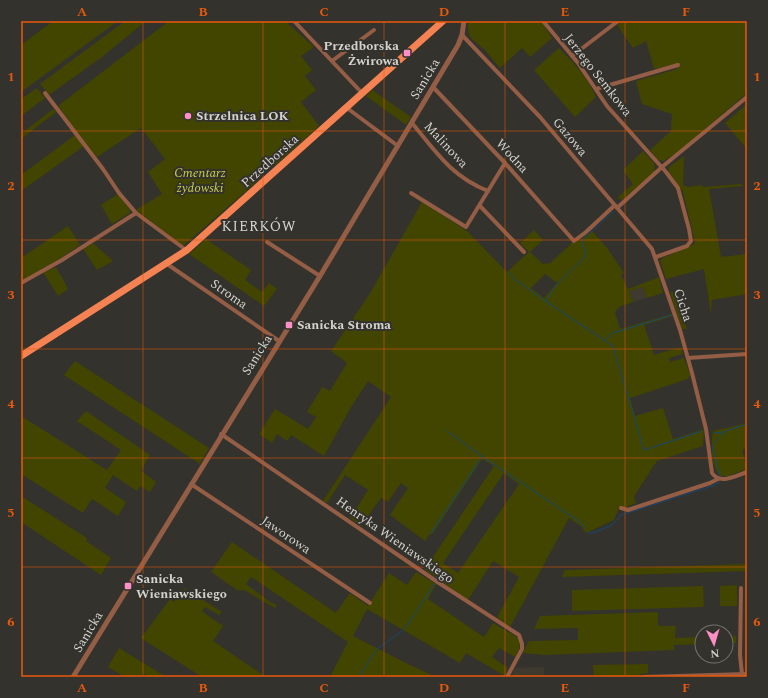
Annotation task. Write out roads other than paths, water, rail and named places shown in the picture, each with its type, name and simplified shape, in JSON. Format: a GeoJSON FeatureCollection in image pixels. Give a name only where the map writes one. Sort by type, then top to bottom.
{"type":"FeatureCollection","features":[{"type":"Feature","properties":{"kind":"main road","name":"Przedborska"},"geometry":{"type":"LineString","coordinates":[[21,356],[187,250],[443,21]]}},
{"type":"Feature","properties":{"kind":"street"},"geometry":{"type":"LineString","coordinates":[[294,21],[362,94]]}},
{"type":"Feature","properties":{"kind":"street","name":"Sanicka"},"geometry":{"type":"LineString","coordinates":[[73,677],[221,434],[320,276],[455,51],[462,34],[464,21]]}},
{"type":"Feature","properties":{"kind":"street","name":"Jerzego Semkowa"},"geometry":{"type":"LineString","coordinates":[[543,21],[572,56],[607,106],[662,167]]}},
{"type":"Feature","properties":{"kind":"street"},"geometry":{"type":"LineString","coordinates":[[572,56],[618,21]]}},
{"type":"Feature","properties":{"kind":"street"},"geometry":{"type":"LineString","coordinates":[[332,61],[374,30]]}},
{"type":"Feature","properties":{"kind":"street","name":"Gazowa"},"geometry":{"type":"LineString","coordinates":[[462,34],[540,116],[650,245],[656,257]]}},
{"type":"Feature","properties":{"kind":"street"},"geometry":{"type":"LineString","coordinates":[[596,89],[678,65]]}},
{"type":"Feature","properties":{"kind":"street","name":"Wodna"},"geometry":{"type":"LineString","coordinates":[[433,87],[505,163],[574,241],[616,206]]}},
{"type":"Feature","properties":{"kind":"street"},"geometry":{"type":"LineString","coordinates":[[45,93],[119,193],[136,213],[187,250]]}},
{"type":"Feature","properties":{"kind":"street"},"geometry":{"type":"LineString","coordinates":[[616,206],[747,97]]}},
{"type":"Feature","properties":{"kind":"street"},"geometry":{"type":"LineString","coordinates":[[346,108],[398,146]]}},
{"type":"Feature","properties":{"kind":"street","name":"Malinowa"},"geometry":{"type":"LineString","coordinates":[[412,123],[441,158],[456,173],[474,185],[488,191]]}},
{"type":"Feature","properties":{"kind":"street"},"geometry":{"type":"LineString","coordinates":[[411,193],[466,227],[505,163]]}},
{"type":"Feature","properties":{"kind":"street"},"geometry":{"type":"LineString","coordinates":[[656,257],[686,246],[690,243],[691,238],[679,191],[662,167]]}},
{"type":"Feature","properties":{"kind":"street"},"geometry":{"type":"LineString","coordinates":[[480,206],[524,252]]}},
{"type":"Feature","properties":{"kind":"street"},"geometry":{"type":"LineString","coordinates":[[21,283],[62,260],[136,213]]}},
{"type":"Feature","properties":{"kind":"street"},"geometry":{"type":"LineString","coordinates":[[267,242],[320,276]]}},
{"type":"Feature","properties":{"kind":"street","name":"Cicha"},"geometry":{"type":"LineString","coordinates":[[656,257],[688,358],[706,428],[712,472],[716,478]]}},
{"type":"Feature","properties":{"kind":"street","name":"Stroma"},"geometry":{"type":"LineString","coordinates":[[167,264],[279,341]]}},
{"type":"Feature","properties":{"kind":"street"},"geometry":{"type":"LineString","coordinates":[[688,358],[747,354]]}},
{"type":"Feature","properties":{"kind":"street","name":"Henryka Wieniawskiego"},"geometry":{"type":"LineString","coordinates":[[221,434],[439,583],[519,635],[522,649],[507,677]]}},
{"type":"Feature","properties":{"kind":"street"},"geometry":{"type":"LineString","coordinates":[[621,508],[628,510],[705,485],[716,478],[722,480],[747,472]]}},
{"type":"Feature","properties":{"kind":"street","name":"Jaworowa"},"geometry":{"type":"LineString","coordinates":[[191,484],[370,603]]}},
{"type":"Feature","properties":{"kind":"street"},"geometry":{"type":"LineString","coordinates":[[741,588],[740,655],[742,674]]}},
{"type":"Feature","properties":{"kind":"street"},"geometry":{"type":"LineString","coordinates":[[643,677],[747,674]]}},
{"type":"Feature","properties":{"kind":"waterway"},"geometry":{"type":"LineString","coordinates":[[546,301],[557,284],[585,257],[586,254],[582,240],[613,212]]}},
{"type":"Feature","properties":{"kind":"waterway"},"geometry":{"type":"LineString","coordinates":[[508,272],[516,280],[544,300],[613,346],[644,450],[702,431]]}},
{"type":"Feature","properties":{"kind":"waterway"},"geometry":{"type":"LineString","coordinates":[[606,339],[613,333],[672,315]]}},
{"type":"Feature","properties":{"kind":"waterway"},"geometry":{"type":"LineString","coordinates":[[720,476],[712,445],[726,431],[747,424]]}},
{"type":"Feature","properties":{"kind":"waterway"},"geometry":{"type":"LineString","coordinates":[[447,431],[580,522],[586,528]]}},
{"type":"Feature","properties":{"kind":"waterway"},"geometry":{"type":"LineString","coordinates":[[714,433],[723,432]]}},
{"type":"Feature","properties":{"kind":"waterway"},"geometry":{"type":"LineString","coordinates":[[431,533],[482,457]]}},
{"type":"Feature","properties":{"kind":"waterway"},"geometry":{"type":"LineString","coordinates":[[588,532],[593,533],[612,525],[621,515],[715,485],[720,482]]}},
{"type":"Feature","properties":{"kind":"waterway"},"geometry":{"type":"LineString","coordinates":[[436,578],[437,568]]}},
{"type":"Feature","properties":{"kind":"waterway"},"geometry":{"type":"LineString","coordinates":[[359,677],[376,650],[402,631],[409,623],[434,584]]}},
{"type":"Feature","properties":{"kind":"place","name":"Przedborska Żwirowa"},"geometry":{"type":"Point","coordinates":[407,53]}},
{"type":"Feature","properties":{"kind":"place","name":"Strzelnica LOK"},"geometry":{"type":"Point","coordinates":[188,116]}},
{"type":"Feature","properties":{"kind":"place","name":"Sanicka Stroma"},"geometry":{"type":"Point","coordinates":[289,325]}},
{"type":"Feature","properties":{"kind":"place","name":"Sanicka Wieniawskiego"},"geometry":{"type":"Point","coordinates":[128,586]}},
{"type":"Feature","properties":{"kind":"district","name":"KIERKÓW"},"geometry":{"type":"Point","coordinates":[259,226]}},
{"type":"Feature","properties":{"kind":"park label","name":"Cmentarz żydowski"},"geometry":{"type":"Point","coordinates":[200,180]}}]}
